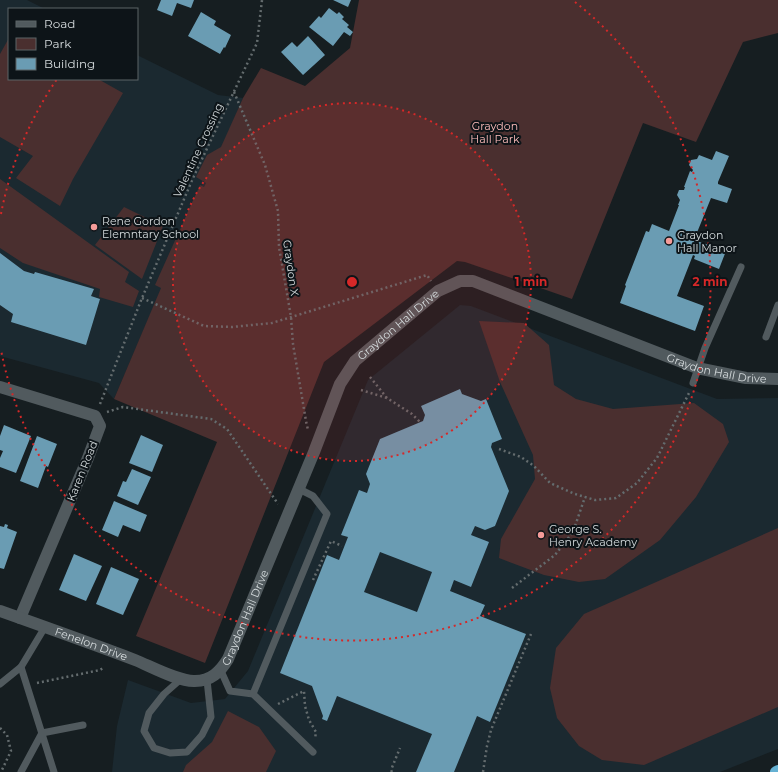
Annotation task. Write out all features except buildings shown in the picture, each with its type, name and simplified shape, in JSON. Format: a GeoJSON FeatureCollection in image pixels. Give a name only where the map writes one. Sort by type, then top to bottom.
{"type":"FeatureCollection","features":[{"type":"Feature","properties":{"kind":"street","name":"Graydon Hall Drive"},"geometry":{"type":"LineString","coordinates":[[207,680],[221,671],[228,660],[299,489],[340,384],[355,361],[438,291],[460,281],[473,281],[697,368],[746,378],[778,379]]}},
{"type":"Feature","properties":{"kind":"street"},"geometry":{"type":"LineString","coordinates":[[0,387],[95,416]]}},
{"type":"Feature","properties":{"kind":"street","name":"Karen Road"},"geometry":{"type":"LineString","coordinates":[[20,618],[88,458],[100,426],[95,416]]}},
{"type":"Feature","properties":{"kind":"street","name":"Fenelon Drive"},"geometry":{"type":"LineString","coordinates":[[0,611],[135,660],[181,679],[193,682],[207,680]]}},
{"type":"Feature","properties":{"kind":"lane"},"geometry":{"type":"LineString","coordinates":[[693,383],[697,368],[741,267]]}},
{"type":"Feature","properties":{"kind":"lane"},"geometry":{"type":"LineString","coordinates":[[766,337],[778,305]]}},
{"type":"Feature","properties":{"kind":"lane"},"geometry":{"type":"LineString","coordinates":[[253,694],[327,514],[312,496],[299,489]]}},
{"type":"Feature","properties":{"kind":"lane"},"geometry":{"type":"LineString","coordinates":[[0,684],[21,667],[45,627]]}},
{"type":"Feature","properties":{"kind":"lane"},"geometry":{"type":"LineString","coordinates":[[21,667],[54,772]]}},
{"type":"Feature","properties":{"kind":"lane"},"geometry":{"type":"LineString","coordinates":[[221,671],[230,691],[253,694],[312,750]]}},
{"type":"Feature","properties":{"kind":"lane"},"geometry":{"type":"LineString","coordinates":[[181,679],[164,694],[148,714],[144,732],[154,748],[170,753],[187,752],[202,735],[212,717],[207,680]]}},
{"type":"Feature","properties":{"kind":"lane"},"geometry":{"type":"LineString","coordinates":[[42,733],[83,725]]}},
{"type":"Feature","properties":{"kind":"lane"},"geometry":{"type":"LineString","coordinates":[[21,772],[42,733]]}},
{"type":"Feature","properties":{"kind":"path","name":"Valentine Crossing"},"geometry":{"type":"LineString","coordinates":[[95,416],[142,298],[193,178],[257,43],[262,0]]}},
{"type":"Feature","properties":{"kind":"path","name":"Graydon X"},"geometry":{"type":"LineString","coordinates":[[234,91],[265,165],[278,211],[279,246],[291,317],[293,344],[306,421],[314,452]]}},
{"type":"Feature","properties":{"kind":"path"},"geometry":{"type":"LineString","coordinates":[[142,298],[204,326],[239,327],[272,323],[427,275],[438,291]]}},
{"type":"Feature","properties":{"kind":"path"},"geometry":{"type":"LineString","coordinates":[[370,377],[388,398],[412,414],[420,422]]}},
{"type":"Feature","properties":{"kind":"path"},"geometry":{"type":"LineString","coordinates":[[498,449],[520,457],[534,466],[550,484],[585,498],[595,500],[616,498],[637,483],[657,458],[693,383]]}},
{"type":"Feature","properties":{"kind":"path"},"geometry":{"type":"LineString","coordinates":[[361,390],[388,398]]}},
{"type":"Feature","properties":{"kind":"path"},"geometry":{"type":"LineString","coordinates":[[95,416],[123,407],[211,419],[228,429],[274,499],[280,506],[290,510]]}},
{"type":"Feature","properties":{"kind":"path"},"geometry":{"type":"LineString","coordinates":[[512,588],[555,555],[573,532],[585,498]]}},
{"type":"Feature","properties":{"kind":"path"},"geometry":{"type":"LineString","coordinates":[[311,583],[331,541],[342,546]]}},
{"type":"Feature","properties":{"kind":"path"},"geometry":{"type":"LineString","coordinates":[[483,772],[491,730],[531,634]]}},
{"type":"Feature","properties":{"kind":"path"},"geometry":{"type":"LineString","coordinates":[[33,684],[100,670],[103,668]]}},
{"type":"Feature","properties":{"kind":"path"},"geometry":{"type":"LineString","coordinates":[[273,701],[276,705],[304,691],[305,706],[309,720],[316,732],[312,750]]}},
{"type":"Feature","properties":{"kind":"path"},"geometry":{"type":"LineString","coordinates":[[0,728],[7,735],[11,751],[1,772]]}},
{"type":"Feature","properties":{"kind":"path"},"geometry":{"type":"LineString","coordinates":[[392,772],[391,770],[400,748]]}},
{"type":"Feature","properties":{"kind":"shaded area","name":"Rene Gordon Elemntary School"},"geometry":{"type":"Polygon","coordinates":[[[0,0],[27,0],[43,8],[8,8],[8,80],[138,80],[138,55],[218,95],[243,98],[114,399],[99,383],[0,356],[0,0]]]}},
{"type":"Feature","properties":{"kind":"shaded area","name":"George S. Henry Academy"},"geometry":{"type":"Polygon","coordinates":[[[460,305],[471,306],[717,399],[778,398],[778,749],[720,772],[112,772],[117,726],[128,680],[191,703],[225,699],[248,671],[368,380],[460,305]]]}},
{"type":"Feature","properties":{"kind":"green space","name":"Graydon Hall Park"},"geometry":{"type":"Polygon","coordinates":[[[359,0],[778,0],[778,33],[743,42],[696,142],[643,123],[572,299],[465,262],[457,261],[324,362],[205,663],[136,636],[217,442],[114,399],[161,288],[155,285],[200,185],[204,187],[206,183],[196,177],[207,155],[221,147],[243,98],[261,68],[305,86],[350,48],[359,0]]]}},
{"type":"Feature","properties":{"kind":"green space"},"geometry":{"type":"Polygon","coordinates":[[[8,40],[8,80],[100,80],[123,93],[73,179],[60,206],[16,178],[33,156],[0,137],[0,54],[8,40]]]}},
{"type":"Feature","properties":{"kind":"green space"},"geometry":{"type":"Polygon","coordinates":[[[0,179],[129,272],[125,282],[139,291],[133,307],[99,297],[100,289],[23,263],[0,248],[0,179]]]}},
{"type":"Feature","properties":{"kind":"green space"},"geometry":{"type":"Polygon","coordinates":[[[124,207],[163,226],[142,279],[95,245],[124,207]]]}},
{"type":"Feature","properties":{"kind":"green space"},"geometry":{"type":"Polygon","coordinates":[[[479,321],[524,323],[549,345],[554,385],[576,399],[613,409],[694,403],[723,424],[729,442],[696,497],[660,540],[605,579],[579,582],[544,575],[499,558],[501,539],[535,479],[533,455],[500,382],[479,321]]]}},
{"type":"Feature","properties":{"kind":"green space"},"geometry":{"type":"Polygon","coordinates":[[[778,528],[778,707],[644,765],[602,760],[579,746],[557,718],[550,688],[556,648],[584,614],[778,528]]]}},
{"type":"Feature","properties":{"kind":"green space"},"geometry":{"type":"Polygon","coordinates":[[[228,711],[259,727],[276,751],[266,772],[183,772],[186,765],[212,742],[228,711]]]}},
{"type":"Feature","properties":{"kind":"place","name":"Rene Gordon Elemntary School"},"geometry":{"type":"Point","coordinates":[94,227]}},
{"type":"Feature","properties":{"kind":"place","name":"Graydon Hall Manor"},"geometry":{"type":"Point","coordinates":[669,241]}},
{"type":"Feature","properties":{"kind":"place","name":"George S. Henry Academy"},"geometry":{"type":"Point","coordinates":[541,535]}}]}
